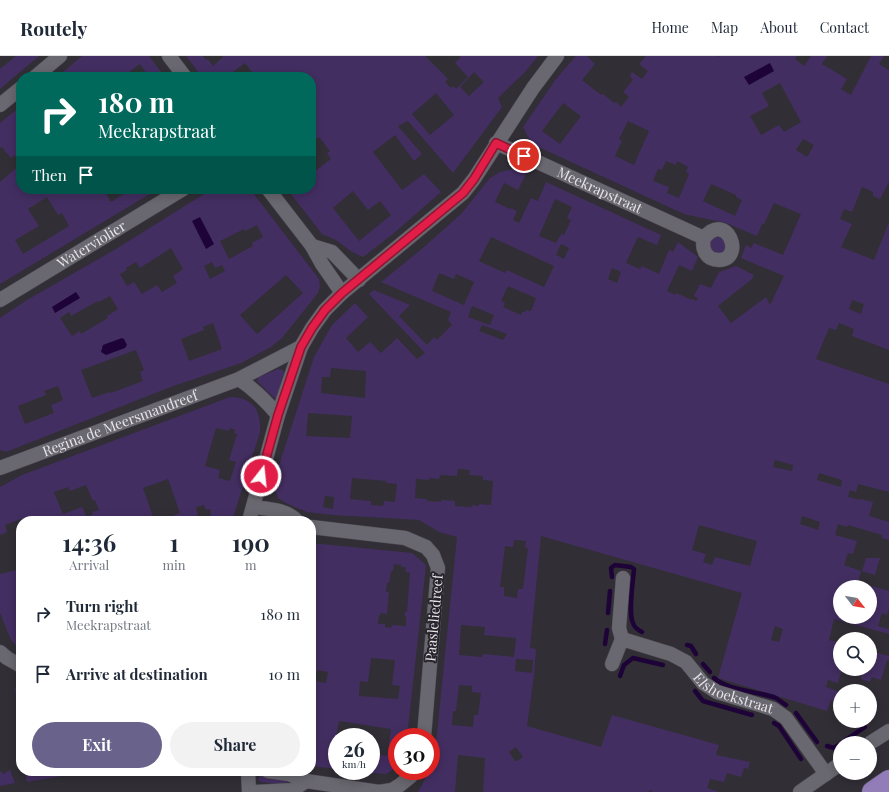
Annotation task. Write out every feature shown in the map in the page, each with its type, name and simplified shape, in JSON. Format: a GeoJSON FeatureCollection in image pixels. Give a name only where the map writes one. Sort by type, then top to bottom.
{"type":"FeatureCollection","features":[{"type":"Feature","properties":{"kind":"highway"},"geometry":{"type":"LineString","coordinates":[[873,792],[889,781]]}},
{"type":"Feature","properties":{"kind":"street"},"geometry":{"type":"LineString","coordinates":[[41,72],[60,56]]}},
{"type":"Feature","properties":{"kind":"street"},"geometry":{"type":"LineString","coordinates":[[169,56],[181,72]]}},
{"type":"Feature","properties":{"kind":"street"},"geometry":{"type":"LineString","coordinates":[[250,516],[278,415],[301,347],[312,328],[325,310],[342,293],[360,280],[463,193],[474,179],[533,88],[557,56]]}},
{"type":"Feature","properties":{"kind":"street"},"geometry":{"type":"LineString","coordinates":[[0,105],[16,92]]}},
{"type":"Feature","properties":{"kind":"street","name":"Meekrapstraat"},"geometry":{"type":"LineString","coordinates":[[496,143],[704,238]]}},
{"type":"Feature","properties":{"kind":"street","name":"Waterviolier"},"geometry":{"type":"LineString","coordinates":[[0,300],[175,194]]}},
{"type":"Feature","properties":{"kind":"street"},"geometry":{"type":"LineString","coordinates":[[272,194],[312,246],[322,264],[342,293]]}},
{"type":"Feature","properties":{"kind":"street"},"geometry":{"type":"LineString","coordinates":[[312,246],[332,252],[360,280]]}},
{"type":"Feature","properties":{"kind":"street","name":"Regina de Meersmandreef"},"geometry":{"type":"LineString","coordinates":[[0,468],[239,379],[301,347]]}},
{"type":"Feature","properties":{"kind":"street"},"geometry":{"type":"LineString","coordinates":[[239,379],[252,387],[278,415]]}},
{"type":"Feature","properties":{"kind":"street"},"geometry":{"type":"LineString","coordinates":[[253,507],[284,512],[293,516]]}},
{"type":"Feature","properties":{"kind":"street","name":"Paasleliedreef"},"geometry":{"type":"LineString","coordinates":[[316,528],[405,538],[426,548],[433,556],[438,568],[425,728]]}},
{"type":"Feature","properties":{"kind":"street"},"geometry":{"type":"LineString","coordinates":[[612,664],[622,639],[619,628],[623,578]]}},
{"type":"Feature","properties":{"kind":"street","name":"Elshoekstraat"},"geometry":{"type":"LineString","coordinates":[[622,639],[671,654],[686,662],[703,683],[718,692],[773,709],[786,718],[826,774]]}},
{"type":"Feature","properties":{"kind":"street"},"geometry":{"type":"LineString","coordinates":[[0,652],[16,663]]}},
{"type":"Feature","properties":{"kind":"street"},"geometry":{"type":"LineString","coordinates":[[877,739],[889,731]]}},
{"type":"Feature","properties":{"kind":"street"},"geometry":{"type":"LineString","coordinates":[[800,792],[833,769]]}},
{"type":"Feature","properties":{"kind":"street"},"geometry":{"type":"LineString","coordinates":[[248,776],[249,792]]}},
{"type":"Feature","properties":{"kind":"street"},"geometry":{"type":"LineString","coordinates":[[294,776],[306,781],[379,792],[392,790],[406,780]]}},
{"type":"Feature","properties":{"kind":"street"},"geometry":{"type":"LineString","coordinates":[[255,792],[293,790],[306,781]]}},
{"type":"Feature","properties":{"kind":"shaded area"},"geometry":{"type":"Polygon","coordinates":[[[16,56],[39,56],[20,72],[16,72],[16,75],[0,89],[0,69],[16,56]]]}},
{"type":"Feature","properties":{"kind":"shaded area"},"geometry":{"type":"Polygon","coordinates":[[[82,56],[149,56],[161,72],[146,72],[140,64],[129,72],[63,72],[82,56]]]}},
{"type":"Feature","properties":{"kind":"shaded area"},"geometry":{"type":"Polygon","coordinates":[[[186,56],[203,56],[206,60],[208,59],[213,66],[223,56],[425,56],[448,79],[445,82],[451,88],[453,86],[456,89],[468,77],[455,63],[460,58],[459,56],[538,56],[525,72],[498,98],[502,107],[453,173],[408,121],[398,126],[422,154],[414,161],[395,135],[373,152],[402,190],[424,174],[441,192],[393,234],[363,257],[352,252],[336,240],[322,234],[291,194],[316,194],[316,170],[331,159],[327,153],[330,151],[319,137],[316,139],[316,72],[252,72],[245,63],[233,72],[198,72],[186,56]],[[474,72],[460,87],[469,96],[484,82],[474,72]],[[436,93],[412,114],[430,135],[454,115],[436,93]],[[353,191],[333,208],[359,241],[391,215],[380,201],[368,210],[353,191]]]}},
{"type":"Feature","properties":{"kind":"shaded area"},"geometry":{"type":"Polygon","coordinates":[[[576,56],[587,56],[595,64],[582,80],[601,95],[603,94],[621,107],[629,97],[623,92],[633,80],[630,76],[632,72],[642,79],[648,71],[639,64],[646,56],[797,56],[795,59],[804,66],[811,56],[827,56],[822,64],[847,79],[841,89],[851,95],[871,56],[884,56],[879,64],[889,70],[889,182],[880,199],[873,196],[873,192],[862,187],[852,212],[844,209],[840,219],[852,224],[841,247],[874,260],[889,222],[889,350],[852,336],[854,329],[839,323],[836,330],[829,328],[816,359],[889,384],[889,492],[858,484],[856,492],[850,490],[848,497],[873,502],[869,516],[889,522],[889,540],[882,538],[882,535],[848,525],[847,527],[838,524],[835,535],[857,541],[853,554],[848,553],[844,565],[861,571],[859,580],[833,580],[833,623],[829,640],[833,641],[833,676],[840,676],[838,683],[828,680],[826,687],[833,690],[833,701],[831,700],[827,711],[718,678],[742,593],[541,536],[530,648],[536,649],[527,726],[601,747],[612,715],[719,745],[716,755],[750,762],[748,769],[744,768],[741,777],[727,773],[724,782],[710,779],[707,788],[719,792],[652,792],[651,790],[648,792],[483,792],[485,758],[458,755],[455,792],[418,792],[425,780],[440,780],[440,728],[438,728],[457,537],[439,532],[419,520],[307,512],[278,498],[273,484],[314,357],[332,325],[355,303],[368,317],[346,338],[358,352],[370,342],[381,353],[397,338],[417,359],[425,353],[369,294],[374,290],[410,305],[399,316],[427,345],[434,337],[437,340],[452,325],[448,320],[451,312],[381,282],[423,248],[462,213],[490,178],[500,172],[514,169],[527,172],[518,190],[504,183],[495,202],[517,211],[513,220],[519,223],[531,198],[538,201],[546,182],[661,235],[657,245],[638,237],[626,263],[640,269],[642,266],[659,274],[669,250],[673,252],[678,242],[698,257],[692,271],[679,265],[667,291],[696,301],[698,298],[694,296],[700,284],[711,288],[719,272],[736,266],[754,275],[752,279],[718,306],[731,323],[766,297],[770,305],[784,276],[741,258],[746,245],[751,248],[754,243],[783,255],[801,214],[774,203],[757,236],[726,223],[684,214],[532,144],[523,127],[556,79],[576,56]],[[780,83],[762,93],[769,106],[750,116],[761,135],[779,125],[784,132],[801,122],[780,83]],[[563,103],[542,131],[560,144],[581,116],[563,103]],[[628,121],[619,139],[622,141],[615,156],[634,165],[649,131],[628,121]],[[803,139],[796,150],[807,157],[814,145],[803,139]],[[666,161],[662,170],[658,169],[653,181],[669,187],[667,193],[679,198],[689,174],[686,172],[688,167],[677,161],[676,165],[666,161]],[[711,184],[703,201],[735,216],[742,200],[736,197],[736,195],[711,184]],[[555,199],[539,236],[556,243],[561,234],[564,235],[571,220],[567,218],[572,207],[555,199]],[[491,237],[479,261],[505,273],[507,270],[544,287],[554,266],[491,237]],[[561,244],[556,255],[564,259],[569,248],[561,244]],[[612,268],[608,279],[617,283],[621,272],[612,268]],[[439,273],[432,291],[464,305],[474,282],[456,274],[454,279],[439,273]],[[508,286],[501,301],[505,303],[503,307],[521,315],[522,312],[525,312],[526,310],[531,311],[536,298],[508,286]],[[852,300],[849,309],[861,314],[864,304],[852,300]],[[472,306],[468,317],[490,325],[494,315],[472,306]],[[482,325],[479,331],[503,340],[507,334],[482,325]],[[331,368],[330,377],[322,377],[321,393],[365,398],[366,371],[331,368]],[[308,413],[306,436],[350,438],[352,416],[308,413]],[[775,460],[773,467],[792,471],[793,465],[775,460]],[[458,469],[457,476],[440,475],[439,479],[416,479],[415,498],[427,499],[427,501],[455,501],[455,506],[472,507],[472,505],[479,506],[479,504],[491,505],[493,481],[483,480],[483,476],[469,475],[470,470],[458,469]],[[819,473],[817,480],[841,487],[842,480],[819,473]],[[352,478],[350,499],[371,501],[371,505],[383,506],[384,501],[395,502],[397,484],[386,483],[386,481],[352,478]],[[325,496],[323,507],[333,509],[334,497],[325,496]],[[802,516],[800,524],[818,530],[820,522],[802,516]],[[699,525],[692,550],[706,554],[703,562],[712,565],[715,557],[750,566],[757,541],[699,525]],[[514,540],[513,547],[505,546],[500,587],[504,587],[504,596],[517,598],[518,589],[523,589],[528,548],[525,548],[526,541],[514,540]],[[461,625],[459,655],[482,657],[483,654],[514,657],[516,638],[484,635],[485,627],[461,625]],[[775,626],[771,640],[779,642],[783,629],[775,626]],[[516,659],[515,671],[532,673],[533,660],[516,659]],[[459,685],[456,711],[453,711],[452,725],[473,727],[474,715],[478,715],[481,693],[472,692],[472,686],[459,685]],[[516,747],[509,752],[515,761],[523,757],[516,747]]]}},
{"type":"Feature","properties":{"kind":"shaded area"},"geometry":{"type":"Polygon","coordinates":[[[770,63],[774,71],[749,85],[744,77],[770,63]]]}},
{"type":"Feature","properties":{"kind":"shaded area"},"geometry":{"type":"Polygon","coordinates":[[[16,110],[16,157],[14,155],[11,158],[2,147],[0,148],[0,123],[16,110]]]}},
{"type":"Feature","properties":{"kind":"shaded area"},"geometry":{"type":"Polygon","coordinates":[[[16,168],[16,194],[106,194],[111,202],[124,194],[150,194],[0,284],[0,182],[16,168]],[[47,197],[28,209],[39,226],[15,240],[23,254],[69,226],[62,213],[58,215],[47,197]]]}},
{"type":"Feature","properties":{"kind":"shaded area"},"geometry":{"type":"Polygon","coordinates":[[[204,194],[254,194],[319,279],[320,286],[318,293],[282,338],[271,347],[241,363],[168,388],[6,452],[0,450],[0,318],[27,300],[116,249],[204,194]],[[257,225],[245,231],[244,229],[220,241],[229,259],[253,246],[252,243],[263,237],[257,225]],[[171,248],[140,268],[136,262],[120,274],[127,286],[134,282],[142,294],[157,285],[162,292],[177,283],[173,276],[183,269],[171,248]],[[212,262],[204,266],[210,279],[225,271],[222,265],[215,268],[212,262]],[[286,275],[240,315],[257,334],[303,293],[286,275]],[[110,296],[99,302],[98,301],[71,316],[69,312],[60,318],[72,336],[80,331],[81,334],[108,318],[107,316],[118,309],[110,296]],[[213,323],[203,327],[204,330],[181,339],[189,361],[222,349],[213,323]],[[136,350],[81,370],[92,398],[110,392],[111,393],[143,381],[140,372],[144,370],[136,350]],[[58,386],[44,391],[46,395],[18,406],[25,424],[54,413],[51,405],[63,400],[58,386]]]}},
{"type":"Feature","properties":{"kind":"shaded area"},"geometry":{"type":"Polygon","coordinates":[[[200,217],[214,244],[206,249],[192,221],[200,217]]]}},
{"type":"Feature","properties":{"kind":"shaded area"},"geometry":{"type":"Polygon","coordinates":[[[723,236],[727,249],[719,254],[710,250],[711,238],[723,236]]]}},
{"type":"Feature","properties":{"kind":"shaded area"},"geometry":{"type":"Polygon","coordinates":[[[76,292],[80,298],[55,313],[52,307],[76,292]]]}},
{"type":"Feature","properties":{"kind":"shaded area"},"geometry":{"type":"Polygon","coordinates":[[[122,338],[127,345],[125,348],[106,355],[101,352],[103,345],[122,338]]]}},
{"type":"Feature","properties":{"kind":"shaded area"},"geometry":{"type":"Polygon","coordinates":[[[278,369],[283,370],[284,373],[276,399],[257,381],[259,377],[278,369]]]}},
{"type":"Feature","properties":{"kind":"shaded area"},"geometry":{"type":"Polygon","coordinates":[[[230,397],[250,402],[257,411],[259,417],[260,432],[234,516],[210,516],[210,509],[206,510],[204,505],[196,507],[198,516],[172,516],[180,513],[168,479],[143,488],[153,516],[89,516],[93,514],[92,512],[99,510],[86,485],[70,491],[68,487],[54,492],[63,514],[82,507],[86,516],[16,516],[16,521],[5,525],[7,532],[0,535],[0,487],[22,475],[230,397]],[[216,428],[205,466],[220,470],[218,478],[230,481],[236,462],[229,460],[237,434],[234,433],[235,430],[230,428],[229,431],[216,428]]]}},
{"type":"Feature","properties":{"kind":"shaded area"},"geometry":{"type":"Polygon","coordinates":[[[260,515],[284,516],[259,516],[260,515]]]}},
{"type":"Feature","properties":{"kind":"shaded area"},"geometry":{"type":"Polygon","coordinates":[[[316,543],[412,553],[426,565],[408,728],[388,729],[339,721],[338,728],[328,728],[328,768],[316,767],[316,681],[326,683],[328,672],[317,670],[316,676],[316,543]],[[394,564],[389,583],[387,583],[386,592],[389,592],[387,614],[381,613],[379,615],[378,624],[385,624],[385,627],[391,628],[392,625],[406,626],[405,612],[407,612],[410,573],[406,572],[405,567],[401,567],[401,565],[394,564]],[[371,658],[368,682],[360,681],[359,696],[398,699],[400,686],[392,685],[395,660],[371,658]]]}},
{"type":"Feature","properties":{"kind":"shaded area"},"geometry":{"type":"Polygon","coordinates":[[[866,558],[880,558],[875,575],[862,571],[866,558]]]}},
{"type":"Feature","properties":{"kind":"shaded area"},"geometry":{"type":"Polygon","coordinates":[[[16,570],[16,646],[11,640],[0,613],[0,574],[16,570]]]}},
{"type":"Feature","properties":{"kind":"shaded area"},"geometry":{"type":"Polygon","coordinates":[[[877,588],[889,591],[889,608],[887,615],[882,613],[878,626],[889,629],[889,634],[852,624],[877,624],[877,588]]]}},
{"type":"Feature","properties":{"kind":"shaded area"},"geometry":{"type":"Polygon","coordinates":[[[877,653],[889,656],[889,660],[887,660],[881,680],[872,677],[870,682],[861,679],[862,676],[877,676],[877,653]]]}},
{"type":"Feature","properties":{"kind":"shaded area"},"geometry":{"type":"Polygon","coordinates":[[[388,749],[388,773],[380,773],[380,755],[387,756],[388,749]]]}},
{"type":"Feature","properties":{"kind":"shaded area"},"geometry":{"type":"Polygon","coordinates":[[[10,770],[15,783],[0,786],[0,771],[3,774],[10,770]]]}},
{"type":"Feature","properties":{"kind":"shaded area"},"geometry":{"type":"Polygon","coordinates":[[[26,776],[62,776],[27,782],[26,776]]]}},
{"type":"Feature","properties":{"kind":"shaded area"},"geometry":{"type":"Polygon","coordinates":[[[260,776],[267,776],[285,779],[287,783],[284,785],[261,782],[258,780],[260,776]]]}},
{"type":"Feature","properties":{"kind":"waterway"},"geometry":{"type":"LineString","coordinates":[[612,577],[611,568],[615,565],[631,567],[634,569],[631,612],[635,627],[642,632]]}},
{"type":"Feature","properties":{"kind":"waterway"},"geometry":{"type":"LineString","coordinates":[[608,613],[610,591]]}},
{"type":"Feature","properties":{"kind":"waterway"},"geometry":{"type":"LineString","coordinates":[[605,644],[607,630]]}},
{"type":"Feature","properties":{"kind":"waterway"},"geometry":{"type":"LineString","coordinates":[[687,645],[691,646],[696,654]]}},
{"type":"Feature","properties":{"kind":"waterway"},"geometry":{"type":"LineString","coordinates":[[620,676],[624,665],[633,658],[663,665]]}},
{"type":"Feature","properties":{"kind":"waterway"},"geometry":{"type":"LineString","coordinates":[[703,664],[710,672]]}},
{"type":"Feature","properties":{"kind":"waterway"},"geometry":{"type":"LineString","coordinates":[[714,678],[727,686],[776,698],[786,705]]}},
{"type":"Feature","properties":{"kind":"waterway"},"geometry":{"type":"LineString","coordinates":[[695,691],[703,701],[752,715]]}},
{"type":"Feature","properties":{"kind":"waterway"},"geometry":{"type":"LineString","coordinates":[[796,713],[817,742]]}},
{"type":"Feature","properties":{"kind":"waterway"},"geometry":{"type":"LineString","coordinates":[[774,723],[779,726],[801,759]]}},
{"type":"Feature","properties":{"kind":"waterway"},"geometry":{"type":"LineString","coordinates":[[852,736],[864,728]]}},
{"type":"Feature","properties":{"kind":"waterway"},"geometry":{"type":"LineString","coordinates":[[827,746],[833,748]]}},
{"type":"Feature","properties":{"kind":"route"},"geometry":{"type":"LineString","coordinates":[[261,476],[278,415],[301,347],[325,310],[342,293],[360,280],[463,193],[474,179],[496,143],[524,156]]}}]}
